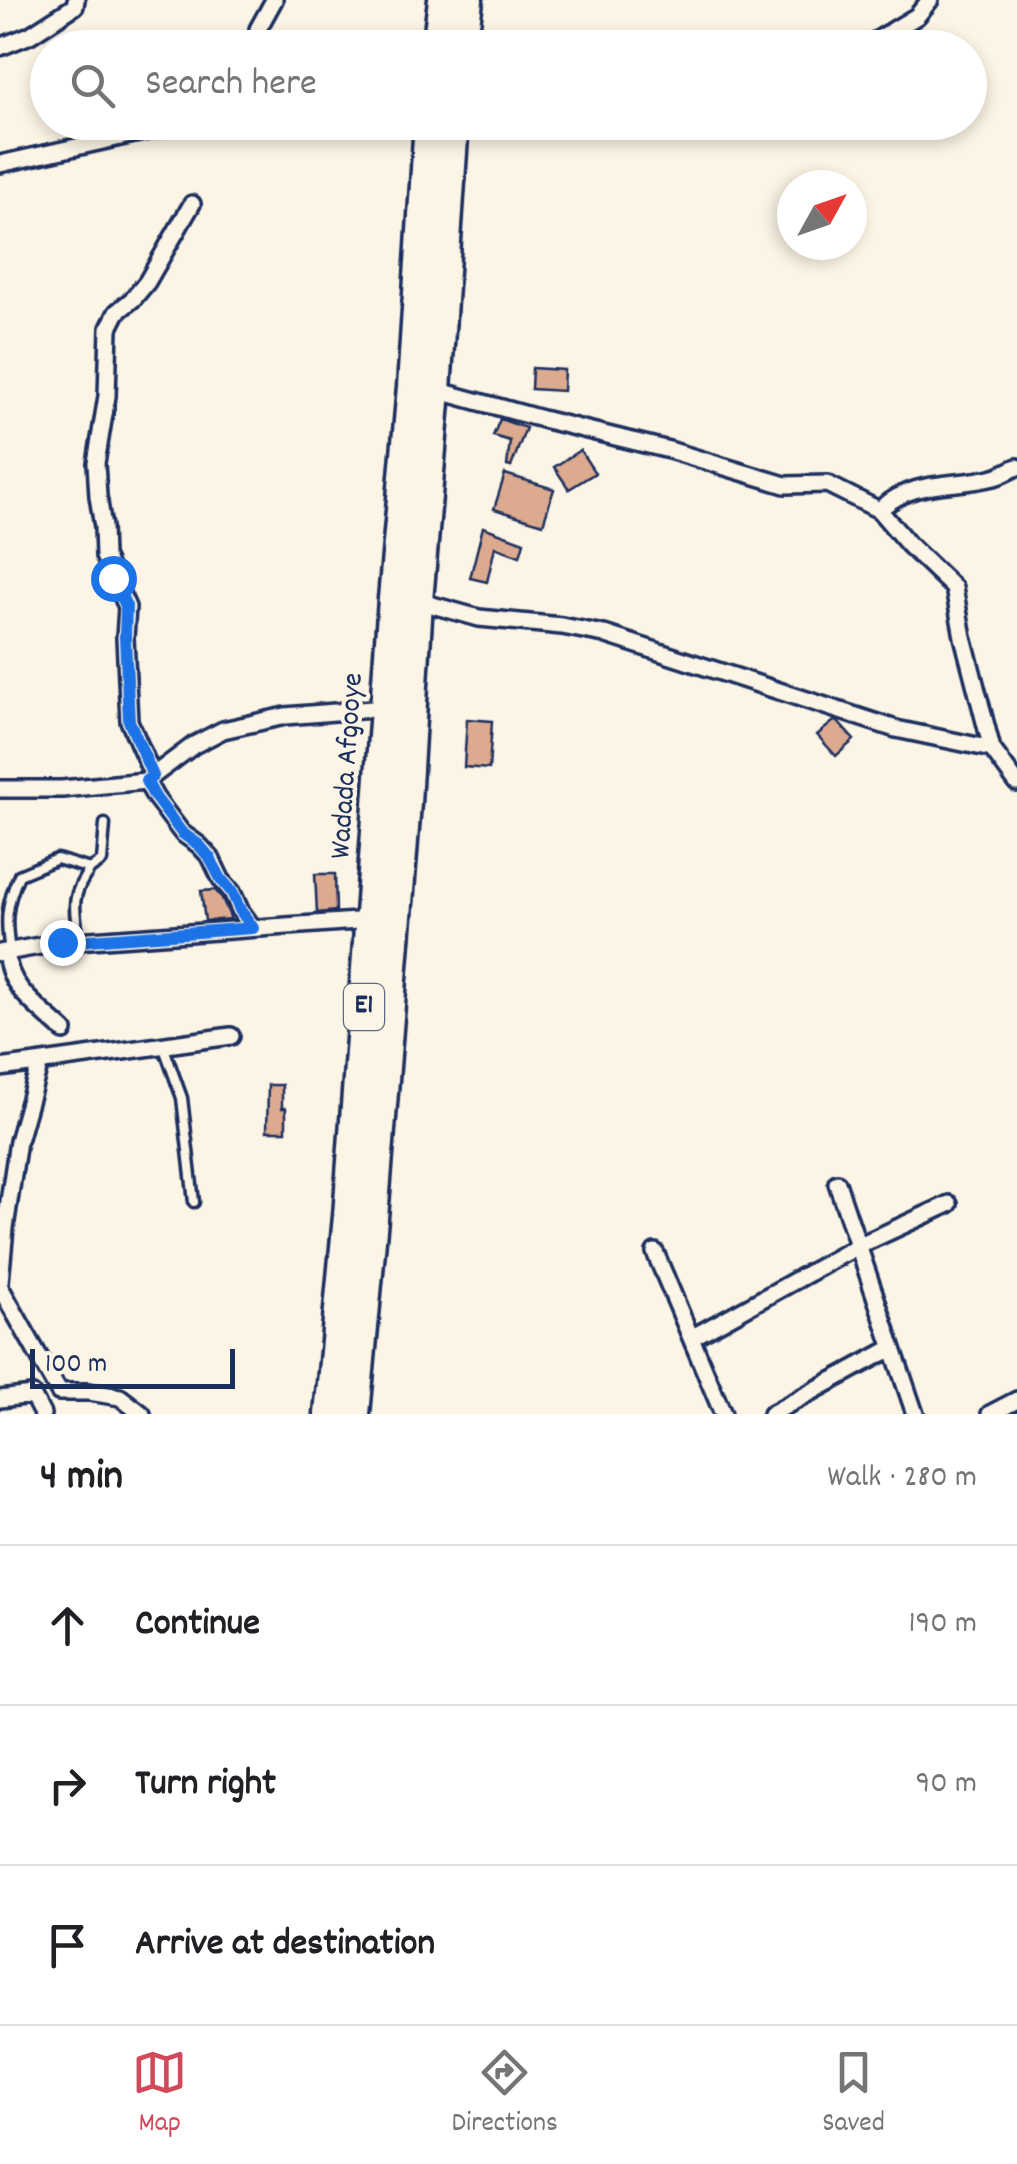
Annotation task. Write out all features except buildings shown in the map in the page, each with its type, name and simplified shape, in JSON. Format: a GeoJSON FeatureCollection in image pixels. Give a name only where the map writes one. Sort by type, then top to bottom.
{"type":"FeatureCollection","features":[{"type":"Feature","properties":{"kind":"highway"},"geometry":{"type":"LineString","coordinates":[[439,30],[443,0]]}},
{"type":"Feature","properties":{"kind":"highway"},"geometry":{"type":"LineString","coordinates":[[464,30],[468,0]]}},
{"type":"Feature","properties":{"kind":"highway","name":"Wadada Afgooye"},"geometry":{"type":"LineString","coordinates":[[329,1414],[412,388],[427,140]]}},
{"type":"Feature","properties":{"kind":"highway","name":"Wadada Afgooye"},"geometry":{"type":"LineString","coordinates":[[355,1414],[406,803],[453,140]]}},
{"type":"Feature","properties":{"kind":"street"},"geometry":{"type":"LineString","coordinates":[[36,30],[75,6],[76,0]]}},
{"type":"Feature","properties":{"kind":"street"},"geometry":{"type":"LineString","coordinates":[[258,30],[274,0]]}},
{"type":"Feature","properties":{"kind":"street"},"geometry":{"type":"LineString","coordinates":[[894,30],[917,16],[930,0]]}},
{"type":"Feature","properties":{"kind":"street"},"geometry":{"type":"LineString","coordinates":[[0,47],[30,34]]}},
{"type":"Feature","properties":{"kind":"street"},"geometry":{"type":"LineString","coordinates":[[0,164],[107,140]]}},
{"type":"Feature","properties":{"kind":"street"},"geometry":{"type":"LineString","coordinates":[[192,204],[147,282],[118,312],[110,328],[107,396],[96,463],[98,496],[104,556],[126,606],[129,721],[155,797],[182,833],[210,858],[253,928]]}},
{"type":"Feature","properties":{"kind":"street"},"geometry":{"type":"LineString","coordinates":[[436,390],[669,450],[785,485],[827,484],[879,510],[954,588],[992,748],[1017,783]]}},
{"type":"Feature","properties":{"kind":"street"},"geometry":{"type":"LineString","coordinates":[[879,510],[894,496],[929,486],[995,477],[1017,467]]}},
{"type":"Feature","properties":{"kind":"street"},"geometry":{"type":"LineString","coordinates":[[418,601],[479,618],[604,634],[896,729],[992,748]]}},
{"type":"Feature","properties":{"kind":"street"},"geometry":{"type":"LineString","coordinates":[[0,788],[62,789],[150,778],[194,745],[223,730],[285,716],[385,708]]}},
{"type":"Feature","properties":{"kind":"street"},"geometry":{"type":"LineString","coordinates":[[64,1032],[18,988],[6,952],[79,940],[371,920]]}},
{"type":"Feature","properties":{"kind":"street"},"geometry":{"type":"LineString","coordinates":[[0,1068],[231,1036]]}},
{"type":"Feature","properties":{"kind":"street"},"geometry":{"type":"LineString","coordinates":[[40,1062],[18,1141],[0,1284],[59,1392]]}},
{"type":"Feature","properties":{"kind":"street"},"geometry":{"type":"LineString","coordinates":[[837,1183],[915,1414]]}},
{"type":"Feature","properties":{"kind":"street"},"geometry":{"type":"LineString","coordinates":[[691,1338],[858,1246],[949,1204]]}},
{"type":"Feature","properties":{"kind":"street"},"geometry":{"type":"LineString","coordinates":[[655,1252],[723,1414]]}},
{"type":"Feature","properties":{"kind":"street"},"geometry":{"type":"LineString","coordinates":[[771,1414],[892,1348]]}},
{"type":"Feature","properties":{"kind":"street"},"geometry":{"type":"LineString","coordinates":[[0,1398],[89,1392],[120,1397],[142,1414]]}},
{"type":"Feature","properties":{"kind":"street"},"geometry":{"type":"LineString","coordinates":[[32,1394],[42,1414]]}},
{"type":"Feature","properties":{"kind":"street"},"geometry":{"type":"LineString","coordinates":[[990,1414],[1017,1400]]}},
{"type":"Feature","properties":{"kind":"lane"},"geometry":{"type":"LineString","coordinates":[[79,940],[74,903],[79,884],[102,861],[105,824]]}},
{"type":"Feature","properties":{"kind":"lane"},"geometry":{"type":"LineString","coordinates":[[6,952],[5,922],[18,875],[57,858],[91,868]]}},
{"type":"Feature","properties":{"kind":"lane"},"geometry":{"type":"LineString","coordinates":[[163,1045],[182,1098],[194,1202]]}},
{"type":"Feature","properties":{"kind":"route"},"geometry":{"type":"LineString","coordinates":[[62,942],[253,928],[210,858],[182,833],[146,781],[153,776],[129,721],[126,606],[113,578]]}}]}
